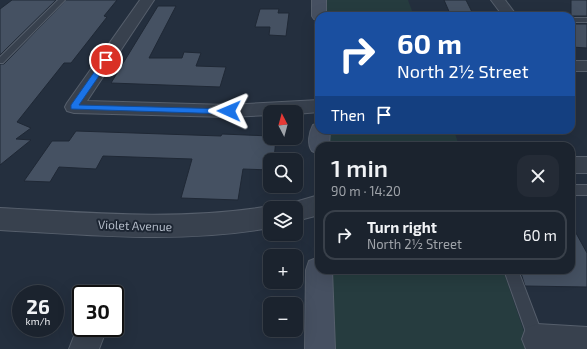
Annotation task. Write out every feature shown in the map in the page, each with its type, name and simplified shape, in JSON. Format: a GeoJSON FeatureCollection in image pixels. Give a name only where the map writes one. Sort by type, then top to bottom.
{"type":"FeatureCollection","features":[{"type":"Feature","properties":{"kind":"main road"},"geometry":{"type":"LineString","coordinates":[[320,0],[320,12]]}},
{"type":"Feature","properties":{"kind":"main road"},"geometry":{"type":"LineString","coordinates":[[319,274],[320,349]]}},
{"type":"Feature","properties":{"kind":"street"},"geometry":{"type":"LineString","coordinates":[[147,0],[74,107],[229,111],[315,106]]}},
{"type":"Feature","properties":{"kind":"street"},"geometry":{"type":"LineString","coordinates":[[498,0],[507,12]]}},
{"type":"Feature","properties":{"kind":"street"},"geometry":{"type":"LineString","coordinates":[[575,66],[587,66]]}},
{"type":"Feature","properties":{"kind":"street"},"geometry":{"type":"LineString","coordinates":[[575,164],[587,165]]}},
{"type":"Feature","properties":{"kind":"street"},"geometry":{"type":"LineString","coordinates":[[303,209],[315,206]]}},
{"type":"Feature","properties":{"kind":"street","name":"Violet Avenue"},"geometry":{"type":"LineString","coordinates":[[0,219],[170,228],[263,218]]}},
{"type":"Feature","properties":{"kind":"street"},"geometry":{"type":"LineString","coordinates":[[84,349],[89,337]]}},
{"type":"Feature","properties":{"kind":"street"},"geometry":{"type":"LineString","coordinates":[[539,344],[587,342]]}},
{"type":"Feature","properties":{"kind":"lane"},"geometry":{"type":"LineString","coordinates":[[0,61],[62,0]]}},
{"type":"Feature","properties":{"kind":"lane"},"geometry":{"type":"LineString","coordinates":[[575,20],[587,20]]}},
{"type":"Feature","properties":{"kind":"lane"},"geometry":{"type":"LineString","coordinates":[[575,190],[587,190]]}},
{"type":"Feature","properties":{"kind":"lane"},"geometry":{"type":"LineString","coordinates":[[513,274],[539,344]]}},
{"type":"Feature","properties":{"kind":"green space"},"geometry":{"type":"Polygon","coordinates":[[[323,0],[408,0],[412,12],[323,12],[323,0]]]}},
{"type":"Feature","properties":{"kind":"green space"},"geometry":{"type":"Polygon","coordinates":[[[324,134],[455,134],[458,142],[324,142],[324,134]]]}},
{"type":"Feature","properties":{"kind":"green space"},"geometry":{"type":"Polygon","coordinates":[[[326,274],[504,274],[530,349],[326,349],[326,274]]]}},
{"type":"Feature","properties":{"kind":"building"},"geometry":{"type":"Polygon","coordinates":[[[12,0],[56,0],[0,55],[0,9],[12,0]]]}},
{"type":"Feature","properties":{"kind":"building"},"geometry":{"type":"Polygon","coordinates":[[[66,0],[117,0],[104,16],[107,17],[71,63],[64,63],[17,122],[31,128],[16,139],[31,140],[0,165],[0,64],[4,64],[66,0]]]}},
{"type":"Feature","properties":{"kind":"building"},"geometry":{"type":"Polygon","coordinates":[[[444,0],[466,0],[472,12],[449,12],[444,0]]]}},
{"type":"Feature","properties":{"kind":"building"},"geometry":{"type":"Polygon","coordinates":[[[571,0],[587,0],[587,16],[575,16],[575,12],[571,12],[571,0]]]}},
{"type":"Feature","properties":{"kind":"building"},"geometry":{"type":"Polygon","coordinates":[[[158,6],[176,6],[149,58],[182,58],[184,52],[201,53],[196,66],[226,67],[220,87],[111,83],[158,6]]]}},
{"type":"Feature","properties":{"kind":"building"},"geometry":{"type":"Polygon","coordinates":[[[260,9],[279,9],[278,13],[289,13],[286,36],[269,35],[270,27],[255,27],[260,9]]]}},
{"type":"Feature","properties":{"kind":"building"},"geometry":{"type":"Polygon","coordinates":[[[575,24],[587,24],[587,48],[575,47],[575,24]]]}},
{"type":"Feature","properties":{"kind":"building"},"geometry":{"type":"Polygon","coordinates":[[[76,131],[221,136],[222,134],[263,136],[263,145],[275,145],[275,153],[263,153],[263,170],[243,169],[238,200],[181,198],[192,159],[103,156],[96,169],[59,167],[50,182],[24,181],[52,141],[69,141],[76,131]]]}},
{"type":"Feature","properties":{"kind":"building"},"geometry":{"type":"Polygon","coordinates":[[[575,231],[587,253],[587,287],[525,286],[521,274],[575,274],[575,231]]]}},
{"type":"Feature","properties":{"kind":"route"},"geometry":{"type":"LineString","coordinates":[[106,60],[74,107],[229,111]]}}]}
